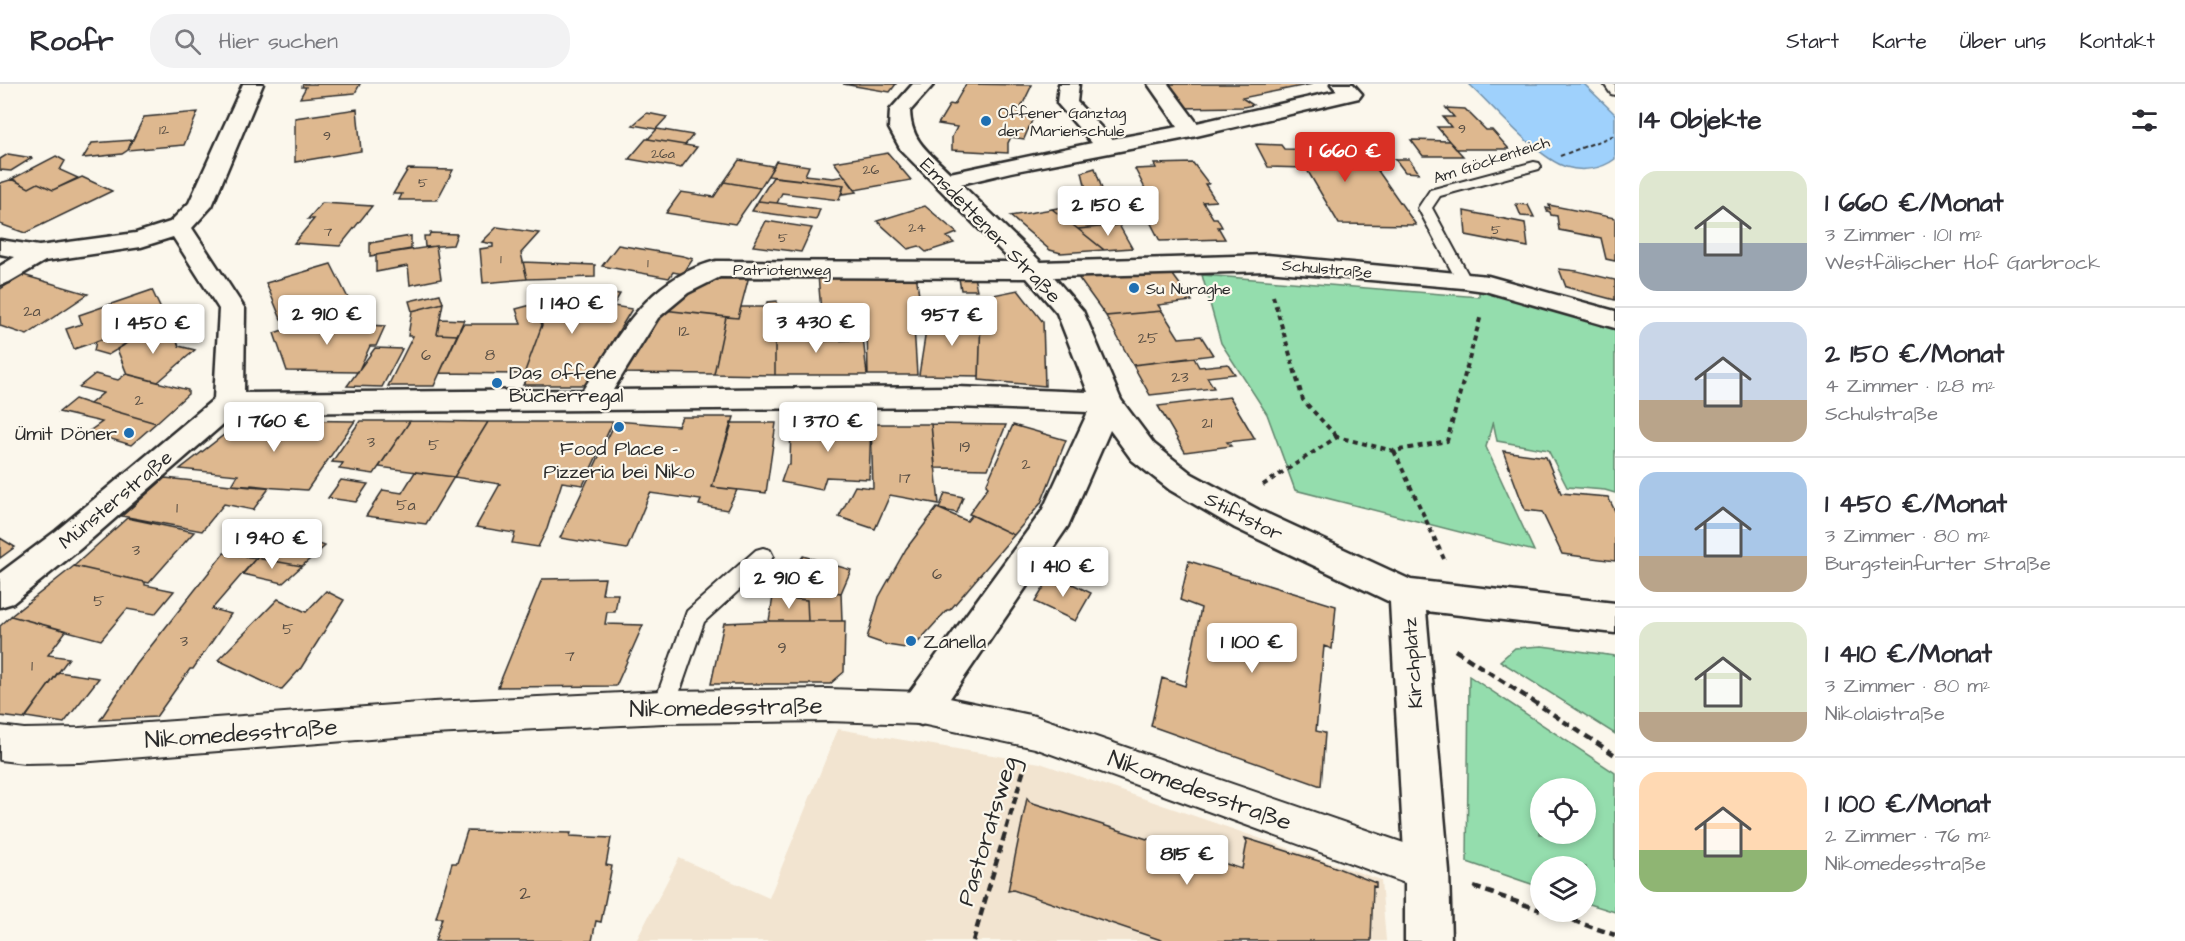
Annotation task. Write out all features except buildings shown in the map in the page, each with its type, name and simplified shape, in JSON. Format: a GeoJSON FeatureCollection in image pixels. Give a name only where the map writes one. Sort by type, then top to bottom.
{"type":"FeatureCollection","features":[{"type":"Feature","properties":{"kind":"street"},"geometry":{"type":"LineString","coordinates":[[0,247],[39,254],[141,240],[179,227],[200,206],[253,84]]}},
{"type":"Feature","properties":{"kind":"street","name":"Emsdettener Straße"},"geometry":{"type":"LineString","coordinates":[[924,84],[900,110],[900,128],[909,145],[1034,270],[1070,311],[1107,403]]}},
{"type":"Feature","properties":{"kind":"street"},"geometry":{"type":"LineString","coordinates":[[1069,84],[1067,103],[1108,148]]}},
{"type":"Feature","properties":{"kind":"street"},"geometry":{"type":"LineString","coordinates":[[1158,84],[1192,131]]}},
{"type":"Feature","properties":{"kind":"street"},"geometry":{"type":"LineString","coordinates":[[943,181],[1011,165],[1192,131],[1352,94],[1341,84]]}},
{"type":"Feature","properties":{"kind":"street"},"geometry":{"type":"LineString","coordinates":[[179,227],[232,309],[229,403],[956,397],[1107,403],[1056,517],[921,708]]}},
{"type":"Feature","properties":{"kind":"street"},"geometry":{"type":"LineString","coordinates":[[0,278],[39,254]]}},
{"type":"Feature","properties":{"kind":"street","name":"Schulstraße"},"geometry":{"type":"LineString","coordinates":[[1034,270],[1267,263],[1488,284],[1615,320]]}},
{"type":"Feature","properties":{"kind":"street","name":"Patriotenweg"},"geometry":{"type":"LineString","coordinates":[[592,400],[648,313],[680,287],[716,269],[1034,270]]}},
{"type":"Feature","properties":{"kind":"street","name":"Münsterstraße"},"geometry":{"type":"LineString","coordinates":[[0,593],[68,540],[229,403]]}},
{"type":"Feature","properties":{"kind":"street","name":"Stiftstor"},"geometry":{"type":"LineString","coordinates":[[1107,403],[1143,452],[1181,482],[1408,607]]}},
{"type":"Feature","properties":{"kind":"street","name":"Kirchplatz"},"geometry":{"type":"LineString","coordinates":[[1428,941],[1427,871],[1408,607],[1463,601],[1615,618]]}},
{"type":"Feature","properties":{"kind":"street","name":"Nikomedesstraße"},"geometry":{"type":"LineString","coordinates":[[0,743],[24,746],[79,746],[433,717],[664,707],[827,705],[921,708],[1035,732],[1427,871]]}},
{"type":"Feature","properties":{"kind":"lane"},"geometry":{"type":"LineString","coordinates":[[1610,84],[1615,91]]}},
{"type":"Feature","properties":{"kind":"lane","name":"Am Göckenteich"},"geometry":{"type":"LineString","coordinates":[[1463,280],[1425,208],[1435,193],[1534,166]]}},
{"type":"Feature","properties":{"kind":"lane"},"geometry":{"type":"LineString","coordinates":[[664,707],[695,617],[763,556]]}},
{"type":"Feature","properties":{"kind":"path","name":"Am Göckenteich"},"geometry":{"type":"LineString","coordinates":[[1534,166],[1615,135]]}},
{"type":"Feature","properties":{"kind":"path"},"geometry":{"type":"LineString","coordinates":[[1267,263],[1275,309],[1303,400],[1336,437],[1394,451],[1447,441],[1481,315],[1463,280]]}},
{"type":"Feature","properties":{"kind":"path"},"geometry":{"type":"LineString","coordinates":[[1228,509],[1336,437]]}},
{"type":"Feature","properties":{"kind":"path"},"geometry":{"type":"LineString","coordinates":[[1394,451],[1463,601]]}},
{"type":"Feature","properties":{"kind":"path"},"geometry":{"type":"LineString","coordinates":[[1408,607],[1615,755]]}},
{"type":"Feature","properties":{"kind":"path","name":"Pastoratsweg"},"geometry":{"type":"LineString","coordinates":[[973,941],[1035,732]]}},
{"type":"Feature","properties":{"kind":"path"},"geometry":{"type":"LineString","coordinates":[[1427,871],[1530,906]]}},
{"type":"Feature","properties":{"kind":"path"},"geometry":{"type":"LineString","coordinates":[[1577,922],[1615,935]]}},
{"type":"Feature","properties":{"kind":"shaded area"},"geometry":{"type":"Polygon","coordinates":[[[838,729],[1040,763],[1381,880],[1386,941],[636,941],[679,858],[769,898],[838,729]]]}},
{"type":"Feature","properties":{"kind":"green space"},"geometry":{"type":"Polygon","coordinates":[[[1202,275],[1479,297],[1479,287],[1615,326],[1615,493],[1567,487],[1548,450],[1497,441],[1493,421],[1486,447],[1534,551],[1295,490],[1267,414],[1221,343],[1202,275]]]}},
{"type":"Feature","properties":{"kind":"green space"},"geometry":{"type":"Polygon","coordinates":[[[1542,646],[1615,656],[1615,734],[1500,661],[1515,648],[1542,646]]]}},
{"type":"Feature","properties":{"kind":"green space"},"geometry":{"type":"Polygon","coordinates":[[[1469,676],[1615,773],[1615,912],[1596,906],[1596,856],[1530,856],[1530,884],[1467,862],[1469,676]]]}},
{"type":"Feature","properties":{"kind":"water"},"geometry":{"type":"Polygon","coordinates":[[[1469,84],[1584,84],[1615,114],[1615,159],[1598,167],[1585,169],[1572,169],[1554,162],[1529,143],[1469,84]]]}},
{"type":"Feature","properties":{"kind":"place","name":"Offener Ganztag der Marienschule"},"geometry":{"type":"Point","coordinates":[986,121]}},
{"type":"Feature","properties":{"kind":"place","name":"Su Nuraghe"},"geometry":{"type":"Point","coordinates":[1134,288]}},
{"type":"Feature","properties":{"kind":"place","name":"Das offene Bücherregal"},"geometry":{"type":"Point","coordinates":[497,383]}},
{"type":"Feature","properties":{"kind":"place","name":"Food Place - Pizzeria bei Niko"},"geometry":{"type":"Point","coordinates":[619,427]}},
{"type":"Feature","properties":{"kind":"place","name":"Ümit Döner"},"geometry":{"type":"Point","coordinates":[129,433]}},
{"type":"Feature","properties":{"kind":"place","name":"Zanella"},"geometry":{"type":"Point","coordinates":[911,641]}}]}
